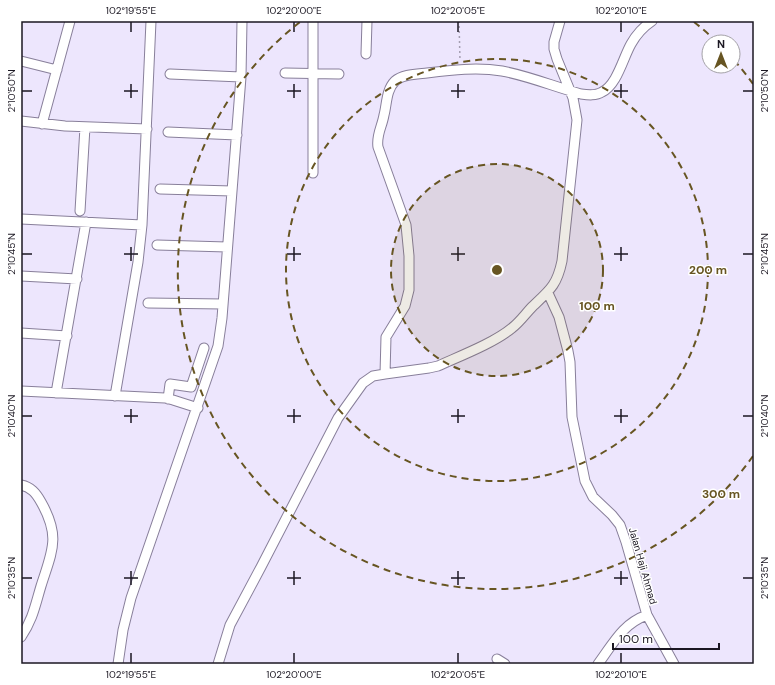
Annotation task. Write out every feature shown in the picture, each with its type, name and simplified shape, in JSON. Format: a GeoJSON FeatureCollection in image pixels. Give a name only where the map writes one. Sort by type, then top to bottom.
{"type":"FeatureCollection","features":[{"type":"Feature","properties":{"kind":"street"},"geometry":{"type":"LineString","coordinates":[[42,124],[70,21]]}},
{"type":"Feature","properties":{"kind":"street"},"geometry":{"type":"LineString","coordinates":[[115,396],[138,262],[142,225],[151,21]]}},
{"type":"Feature","properties":{"kind":"street"},"geometry":{"type":"LineString","coordinates":[[118,664],[123,630],[131,598],[198,408],[218,346],[223,304],[237,135],[241,77],[242,21]]}},
{"type":"Feature","properties":{"kind":"street"},"geometry":{"type":"LineString","coordinates":[[313,174],[314,21]]}},
{"type":"Feature","properties":{"kind":"street"},"geometry":{"type":"LineString","coordinates":[[366,54],[367,21]]}},
{"type":"Feature","properties":{"kind":"street"},"geometry":{"type":"LineString","coordinates":[[218,664],[230,624],[338,418],[362,383],[373,376],[438,366],[495,339],[513,328],[533,306],[548,293],[558,277],[562,261],[577,120],[575,104],[571,91],[554,49],[554,42],[560,21]]}},
{"type":"Feature","properties":{"kind":"street"},"geometry":{"type":"LineString","coordinates":[[385,374],[386,337],[405,306],[409,290],[409,256],[406,225],[376,139],[384,117],[391,85],[397,79],[409,75],[460,69],[502,71],[589,95],[602,93],[613,82],[631,44],[639,33],[652,21]]}},
{"type":"Feature","properties":{"kind":"street"},"geometry":{"type":"LineString","coordinates":[[21,61],[57,70]]}},
{"type":"Feature","properties":{"kind":"street"},"geometry":{"type":"LineString","coordinates":[[285,73],[339,74]]}},
{"type":"Feature","properties":{"kind":"street"},"geometry":{"type":"LineString","coordinates":[[170,74],[241,77]]}},
{"type":"Feature","properties":{"kind":"street"},"geometry":{"type":"LineString","coordinates":[[21,121],[85,127],[146,129]]}},
{"type":"Feature","properties":{"kind":"street"},"geometry":{"type":"LineString","coordinates":[[80,211],[85,127]]}},
{"type":"Feature","properties":{"kind":"street"},"geometry":{"type":"LineString","coordinates":[[168,132],[237,135]]}},
{"type":"Feature","properties":{"kind":"street"},"geometry":{"type":"LineString","coordinates":[[160,189],[232,191]]}},
{"type":"Feature","properties":{"kind":"street"},"geometry":{"type":"LineString","coordinates":[[21,219],[142,225]]}},
{"type":"Feature","properties":{"kind":"street"},"geometry":{"type":"LineString","coordinates":[[56,393],[86,222]]}},
{"type":"Feature","properties":{"kind":"street"},"geometry":{"type":"LineString","coordinates":[[157,246],[227,247]]}},
{"type":"Feature","properties":{"kind":"street"},"geometry":{"type":"LineString","coordinates":[[21,276],[77,279]]}},
{"type":"Feature","properties":{"kind":"street","name":"Jalan Haji Ahmad"},"geometry":{"type":"LineString","coordinates":[[548,293],[559,317],[568,351],[570,362],[572,417],[585,481],[593,497],[612,515],[622,529],[646,615],[674,664]]}},
{"type":"Feature","properties":{"kind":"street"},"geometry":{"type":"LineString","coordinates":[[148,304],[223,304]]}},
{"type":"Feature","properties":{"kind":"street"},"geometry":{"type":"LineString","coordinates":[[21,333],[67,336]]}},
{"type":"Feature","properties":{"kind":"street"},"geometry":{"type":"LineString","coordinates":[[168,399],[170,384],[191,387],[204,348]]}},
{"type":"Feature","properties":{"kind":"street"},"geometry":{"type":"LineString","coordinates":[[21,391],[168,399],[198,408]]}},
{"type":"Feature","properties":{"kind":"street"},"geometry":{"type":"LineString","coordinates":[[21,485],[31,489],[36,495],[48,514],[53,532],[53,543],[49,565],[32,619],[21,637]]}},
{"type":"Feature","properties":{"kind":"street"},"geometry":{"type":"LineString","coordinates":[[598,664],[622,630],[637,619],[646,615]]}},
{"type":"Feature","properties":{"kind":"path"},"geometry":{"type":"LineString","coordinates":[[459,21],[460,69]]}}]}
